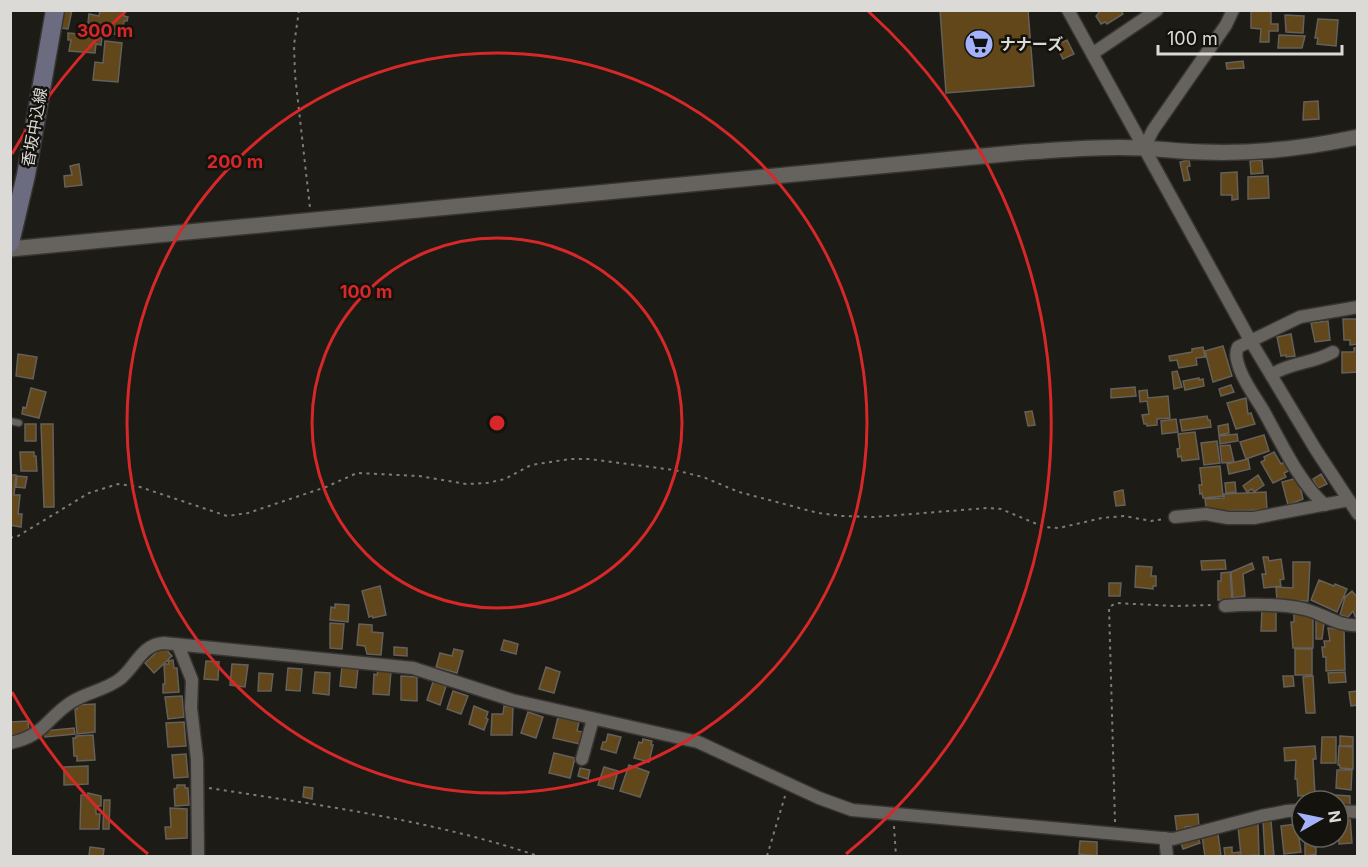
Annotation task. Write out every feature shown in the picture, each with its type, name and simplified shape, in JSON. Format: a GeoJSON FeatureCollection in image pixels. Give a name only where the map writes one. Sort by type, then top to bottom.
{"type":"FeatureCollection","features":[{"type":"Feature","properties":{"kind":"main road","name":"香坂中込線"},"geometry":{"type":"LineString","coordinates":[[10,243],[26,175],[56,10]]}},
{"type":"Feature","properties":{"kind":"street"},"geometry":{"type":"LineString","coordinates":[[1068,10],[1250,340],[1358,514]]}},
{"type":"Feature","properties":{"kind":"street"},"geometry":{"type":"LineString","coordinates":[[1092,54],[1157,10]]}},
{"type":"Feature","properties":{"kind":"street"},"geometry":{"type":"LineString","coordinates":[[1144,148],[1153,130],[1220,34],[1233,10]]}},
{"type":"Feature","properties":{"kind":"street"},"geometry":{"type":"LineString","coordinates":[[10,249],[1015,153],[1144,148],[1166,151],[1236,153],[1293,148],[1358,136]]}},
{"type":"Feature","properties":{"kind":"street"},"geometry":{"type":"LineString","coordinates":[[1325,505],[1318,499],[1297,469],[1245,379],[1237,361],[1236,352],[1238,346],[1300,317],[1358,307]]}},
{"type":"Feature","properties":{"kind":"street"},"geometry":{"type":"LineString","coordinates":[[1271,375],[1291,365],[1319,360],[1333,352]]}},
{"type":"Feature","properties":{"kind":"street"},"geometry":{"type":"LineString","coordinates":[[1175,517],[1206,514],[1254,518],[1349,500]]}},
{"type":"Feature","properties":{"kind":"street"},"geometry":{"type":"LineString","coordinates":[[1225,606],[1304,609],[1337,622],[1358,626]]}},
{"type":"Feature","properties":{"kind":"street"},"geometry":{"type":"LineString","coordinates":[[10,743],[24,740],[37,733],[75,700],[109,687],[122,677],[149,647],[164,643],[413,668],[512,700],[698,742],[837,806],[852,810],[1180,839],[1233,823],[1290,811]]}},
{"type":"Feature","properties":{"kind":"street"},"geometry":{"type":"LineString","coordinates":[[178,645],[192,680],[191,708],[197,759],[198,856]]}},
{"type":"Feature","properties":{"kind":"street"},"geometry":{"type":"LineString","coordinates":[[582,759],[593,719]]}},
{"type":"Feature","properties":{"kind":"street"},"geometry":{"type":"LineString","coordinates":[[1165,838],[1167,856]]}},
{"type":"Feature","properties":{"kind":"lane"},"geometry":{"type":"LineString","coordinates":[[10,421],[20,423]]}},
{"type":"Feature","properties":{"kind":"path"},"geometry":{"type":"LineString","coordinates":[[300,10],[294,45],[295,75],[311,219]]}},
{"type":"Feature","properties":{"kind":"path"},"geometry":{"type":"LineString","coordinates":[[10,538],[18,536],[89,493],[118,484],[140,487],[227,516],[248,513],[326,487],[357,472],[419,476],[466,484],[487,483],[505,479],[531,465],[570,459],[589,459],[674,470],[703,477],[739,492],[818,513],[855,518],[987,508],[1001,509],[1044,527],[1059,528],[1102,518],[1124,516],[1151,521],[1175,517]]}},
{"type":"Feature","properties":{"kind":"path"},"geometry":{"type":"LineString","coordinates":[[1115,832],[1109,607],[1116,603],[1225,606]]}},
{"type":"Feature","properties":{"kind":"path"},"geometry":{"type":"LineString","coordinates":[[767,856],[788,784]]}},
{"type":"Feature","properties":{"kind":"path"},"geometry":{"type":"LineString","coordinates":[[197,786],[420,824],[496,842],[538,856]]}},
{"type":"Feature","properties":{"kind":"path"},"geometry":{"type":"LineString","coordinates":[[894,814],[896,856]]}},
{"type":"Feature","properties":{"kind":"building"},"geometry":{"type":"Polygon","coordinates":[[[64,10],[72,10],[68,29],[61,28],[64,10]]]}},
{"type":"Feature","properties":{"kind":"building"},"geometry":{"type":"Polygon","coordinates":[[[100,10],[124,10],[124,16],[128,17],[127,21],[124,21],[122,35],[97,32],[98,25],[88,23],[89,14],[99,16],[100,10]]]}},
{"type":"Feature","properties":{"kind":"building"},"geometry":{"type":"Polygon","coordinates":[[[940,10],[1028,10],[1034,86],[946,93],[940,10]]]}},
{"type":"Feature","properties":{"kind":"building"},"geometry":{"type":"Polygon","coordinates":[[[1097,10],[1121,10],[1123,14],[1107,24],[1105,22],[1101,24],[1096,16],[1099,13],[1097,10]]]}},
{"type":"Feature","properties":{"kind":"building"},"geometry":{"type":"Polygon","coordinates":[[[1251,10],[1271,10],[1271,24],[1278,24],[1278,31],[1269,31],[1269,42],[1260,42],[1261,29],[1251,28],[1251,10]]]}},
{"type":"Feature","properties":{"kind":"building"},"geometry":{"type":"Polygon","coordinates":[[[1285,15],[1304,16],[1303,33],[1286,32],[1285,15]]]}},
{"type":"Feature","properties":{"kind":"building"},"geometry":{"type":"Polygon","coordinates":[[[1318,19],[1338,20],[1336,46],[1317,44],[1318,38],[1315,38],[1318,19]]]}},
{"type":"Feature","properties":{"kind":"building"},"geometry":{"type":"Polygon","coordinates":[[[68,33],[102,36],[101,45],[96,44],[95,53],[69,51],[71,40],[68,40],[68,33]]]}},
{"type":"Feature","properties":{"kind":"building"},"geometry":{"type":"Polygon","coordinates":[[[1279,35],[1305,36],[1302,48],[1278,48],[1279,35]]]}},
{"type":"Feature","properties":{"kind":"building"},"geometry":{"type":"Polygon","coordinates":[[[1067,40],[1074,54],[1063,59],[1056,45],[1067,40]]]}},
{"type":"Feature","properties":{"kind":"building"},"geometry":{"type":"Polygon","coordinates":[[[105,41],[122,43],[118,82],[93,80],[95,62],[103,63],[105,41]]]}},
{"type":"Feature","properties":{"kind":"building"},"geometry":{"type":"Polygon","coordinates":[[[1243,61],[1244,68],[1227,69],[1226,63],[1243,61]]]}},
{"type":"Feature","properties":{"kind":"building"},"geometry":{"type":"Polygon","coordinates":[[[1318,101],[1319,119],[1303,120],[1304,102],[1318,101]]]}},
{"type":"Feature","properties":{"kind":"building"},"geometry":{"type":"Polygon","coordinates":[[[1189,160],[1190,166],[1187,167],[1190,180],[1184,181],[1180,162],[1189,160]]]}},
{"type":"Feature","properties":{"kind":"building"},"geometry":{"type":"Polygon","coordinates":[[[1262,160],[1263,173],[1251,174],[1250,161],[1262,160]]]}},
{"type":"Feature","properties":{"kind":"building"},"geometry":{"type":"Polygon","coordinates":[[[79,164],[82,185],[65,187],[64,176],[72,175],[70,166],[79,164]]]}},
{"type":"Feature","properties":{"kind":"building"},"geometry":{"type":"Polygon","coordinates":[[[1237,172],[1238,199],[1232,200],[1232,195],[1221,195],[1221,173],[1237,172]]]}},
{"type":"Feature","properties":{"kind":"building"},"geometry":{"type":"Polygon","coordinates":[[[1268,176],[1269,198],[1248,199],[1248,177],[1268,176]]]}},
{"type":"Feature","properties":{"kind":"building"},"geometry":{"type":"Polygon","coordinates":[[[1357,316],[1358,344],[1350,345],[1350,340],[1344,340],[1343,319],[1357,319],[1357,316]]]}},
{"type":"Feature","properties":{"kind":"building"},"geometry":{"type":"Polygon","coordinates":[[[1328,321],[1330,340],[1315,342],[1311,323],[1328,321]]]}},
{"type":"Feature","properties":{"kind":"building"},"geometry":{"type":"Polygon","coordinates":[[[1291,334],[1295,356],[1281,356],[1277,337],[1291,334]]]}},
{"type":"Feature","properties":{"kind":"building"},"geometry":{"type":"Polygon","coordinates":[[[1223,346],[1232,376],[1213,382],[1205,351],[1223,346]]]}},
{"type":"Feature","properties":{"kind":"building"},"geometry":{"type":"Polygon","coordinates":[[[1203,347],[1205,357],[1196,358],[1197,365],[1179,368],[1177,360],[1170,361],[1169,356],[1192,352],[1192,349],[1203,347]]]}},
{"type":"Feature","properties":{"kind":"building"},"geometry":{"type":"Polygon","coordinates":[[[1354,348],[1358,348],[1358,372],[1342,373],[1342,352],[1354,352],[1354,348]]]}},
{"type":"Feature","properties":{"kind":"building"},"geometry":{"type":"Polygon","coordinates":[[[18,354],[37,357],[33,379],[16,376],[18,354]]]}},
{"type":"Feature","properties":{"kind":"building"},"geometry":{"type":"Polygon","coordinates":[[[1177,371],[1182,387],[1174,389],[1172,372],[1177,371]]]}},
{"type":"Feature","properties":{"kind":"building"},"geometry":{"type":"Polygon","coordinates":[[[1199,378],[1199,380],[1203,379],[1204,386],[1185,390],[1183,381],[1199,378]]]}},
{"type":"Feature","properties":{"kind":"building"},"geometry":{"type":"Polygon","coordinates":[[[1231,385],[1234,392],[1221,396],[1219,389],[1231,385]]]}},
{"type":"Feature","properties":{"kind":"building"},"geometry":{"type":"Polygon","coordinates":[[[1135,387],[1136,396],[1111,398],[1111,389],[1135,387]]]}},
{"type":"Feature","properties":{"kind":"building"},"geometry":{"type":"Polygon","coordinates":[[[31,388],[46,392],[39,418],[22,414],[23,407],[26,408],[31,388]]]}},
{"type":"Feature","properties":{"kind":"building"},"geometry":{"type":"Polygon","coordinates":[[[1147,390],[1148,398],[1168,396],[1170,418],[1157,419],[1157,425],[1144,424],[1142,415],[1149,414],[1147,401],[1140,402],[1139,391],[1147,390]]]}},
{"type":"Feature","properties":{"kind":"building"},"geometry":{"type":"Polygon","coordinates":[[[1246,398],[1248,414],[1251,413],[1255,424],[1236,429],[1227,403],[1246,398]]]}},
{"type":"Feature","properties":{"kind":"building"},"geometry":{"type":"Polygon","coordinates":[[[1032,411],[1035,425],[1028,426],[1025,412],[1032,411]]]}},
{"type":"Feature","properties":{"kind":"building"},"geometry":{"type":"Polygon","coordinates":[[[1207,416],[1211,427],[1182,431],[1180,420],[1207,416]]]}},
{"type":"Feature","properties":{"kind":"building"},"geometry":{"type":"Polygon","coordinates":[[[1176,419],[1178,432],[1162,434],[1161,421],[1176,419]]]}},
{"type":"Feature","properties":{"kind":"building"},"geometry":{"type":"Polygon","coordinates":[[[25,424],[36,424],[36,441],[25,441],[25,424]]]}},
{"type":"Feature","properties":{"kind":"building"},"geometry":{"type":"Polygon","coordinates":[[[41,424],[53,424],[54,507],[44,507],[41,424]]]}},
{"type":"Feature","properties":{"kind":"building"},"geometry":{"type":"Polygon","coordinates":[[[1228,424],[1229,433],[1219,435],[1218,426],[1228,424]]]}},
{"type":"Feature","properties":{"kind":"building"},"geometry":{"type":"Polygon","coordinates":[[[1195,432],[1199,459],[1182,461],[1181,456],[1178,457],[1177,449],[1180,448],[1178,434],[1195,432]]]}},
{"type":"Feature","properties":{"kind":"building"},"geometry":{"type":"Polygon","coordinates":[[[1237,434],[1238,441],[1220,444],[1219,436],[1237,434]]]}},
{"type":"Feature","properties":{"kind":"building"},"geometry":{"type":"Polygon","coordinates":[[[1264,435],[1269,451],[1246,459],[1240,442],[1264,435]]]}},
{"type":"Feature","properties":{"kind":"building"},"geometry":{"type":"Polygon","coordinates":[[[1217,441],[1220,463],[1204,465],[1201,443],[1217,441]]]}},
{"type":"Feature","properties":{"kind":"building"},"geometry":{"type":"Polygon","coordinates":[[[1230,445],[1234,462],[1222,463],[1220,446],[1230,445]]]}},
{"type":"Feature","properties":{"kind":"building"},"geometry":{"type":"Polygon","coordinates":[[[20,452],[34,452],[37,471],[21,471],[20,452]]]}},
{"type":"Feature","properties":{"kind":"building"},"geometry":{"type":"Polygon","coordinates":[[[1274,452],[1281,464],[1286,461],[1291,470],[1284,473],[1286,477],[1273,483],[1261,462],[1265,460],[1264,457],[1274,452]]]}},
{"type":"Feature","properties":{"kind":"building"},"geometry":{"type":"Polygon","coordinates":[[[1248,459],[1250,469],[1229,474],[1227,464],[1248,459]]]}},
{"type":"Feature","properties":{"kind":"building"},"geometry":{"type":"Polygon","coordinates":[[[1220,466],[1223,496],[1203,498],[1199,485],[1202,485],[1200,468],[1220,466]]]}},
{"type":"Feature","properties":{"kind":"building"},"geometry":{"type":"Polygon","coordinates":[[[1321,474],[1327,484],[1318,488],[1313,479],[1321,474]]]}},
{"type":"Feature","properties":{"kind":"building"},"geometry":{"type":"Polygon","coordinates":[[[10,475],[16,475],[14,495],[20,495],[18,514],[22,514],[21,527],[10,525],[10,475]]]}},
{"type":"Feature","properties":{"kind":"building"},"geometry":{"type":"Polygon","coordinates":[[[1258,475],[1264,485],[1254,492],[1252,489],[1247,492],[1243,486],[1258,475]]]}},
{"type":"Feature","properties":{"kind":"building"},"geometry":{"type":"Polygon","coordinates":[[[17,476],[27,477],[25,488],[16,487],[17,476]]]}},
{"type":"Feature","properties":{"kind":"building"},"geometry":{"type":"Polygon","coordinates":[[[1298,478],[1303,499],[1288,505],[1282,482],[1298,478]]]}},
{"type":"Feature","properties":{"kind":"building"},"geometry":{"type":"Polygon","coordinates":[[[1235,482],[1236,492],[1226,493],[1225,483],[1235,482]]]}},
{"type":"Feature","properties":{"kind":"building"},"geometry":{"type":"Polygon","coordinates":[[[1123,490],[1125,505],[1116,506],[1114,492],[1123,490]]]}},
{"type":"Feature","properties":{"kind":"building"},"geometry":{"type":"Polygon","coordinates":[[[1266,492],[1267,510],[1216,511],[1206,507],[1205,499],[1224,498],[1224,494],[1266,492]]]}},
{"type":"Feature","properties":{"kind":"building"},"geometry":{"type":"Polygon","coordinates":[[[1263,557],[1268,557],[1269,561],[1281,559],[1284,579],[1280,580],[1281,586],[1264,588],[1262,574],[1266,574],[1263,557]]]}},
{"type":"Feature","properties":{"kind":"building"},"geometry":{"type":"Polygon","coordinates":[[[1225,560],[1226,569],[1202,570],[1201,561],[1225,560]]]}},
{"type":"Feature","properties":{"kind":"building"},"geometry":{"type":"Polygon","coordinates":[[[1293,562],[1310,562],[1308,601],[1277,601],[1276,587],[1293,588],[1293,562]]]}},
{"type":"Feature","properties":{"kind":"building"},"geometry":{"type":"Polygon","coordinates":[[[1252,563],[1254,569],[1243,574],[1245,596],[1233,598],[1231,572],[1252,563]]]}},
{"type":"Feature","properties":{"kind":"building"},"geometry":{"type":"Polygon","coordinates":[[[1136,566],[1152,567],[1151,576],[1156,576],[1156,586],[1153,586],[1153,589],[1135,587],[1136,566]]]}},
{"type":"Feature","properties":{"kind":"building"},"geometry":{"type":"Polygon","coordinates":[[[1230,572],[1232,600],[1218,600],[1218,581],[1221,581],[1221,573],[1230,572]]]}},
{"type":"Feature","properties":{"kind":"building"},"geometry":{"type":"Polygon","coordinates":[[[1319,580],[1347,589],[1337,612],[1311,600],[1319,580]]]}},
{"type":"Feature","properties":{"kind":"building"},"geometry":{"type":"Polygon","coordinates":[[[1109,583],[1121,583],[1120,596],[1109,596],[1109,583]]]}},
{"type":"Feature","properties":{"kind":"building"},"geometry":{"type":"Polygon","coordinates":[[[380,586],[386,615],[369,617],[362,591],[380,586]]]}},
{"type":"Feature","properties":{"kind":"building"},"geometry":{"type":"Polygon","coordinates":[[[1352,591],[1358,598],[1357,621],[1353,611],[1348,617],[1340,615],[1345,597],[1352,591]]]}},
{"type":"Feature","properties":{"kind":"building"},"geometry":{"type":"Polygon","coordinates":[[[335,604],[349,605],[348,622],[330,620],[331,607],[335,608],[335,604]]]}},
{"type":"Feature","properties":{"kind":"building"},"geometry":{"type":"Polygon","coordinates":[[[1262,609],[1276,609],[1276,631],[1261,631],[1262,609]]]}},
{"type":"Feature","properties":{"kind":"building"},"geometry":{"type":"Polygon","coordinates":[[[1294,613],[1307,613],[1307,617],[1313,617],[1313,648],[1293,648],[1291,622],[1294,622],[1294,613]]]}},
{"type":"Feature","properties":{"kind":"building"},"geometry":{"type":"Polygon","coordinates":[[[1316,618],[1324,623],[1322,639],[1316,639],[1316,618]]]}},
{"type":"Feature","properties":{"kind":"building"},"geometry":{"type":"Polygon","coordinates":[[[330,623],[344,624],[342,649],[330,648],[330,623]]]}},
{"type":"Feature","properties":{"kind":"building"},"geometry":{"type":"Polygon","coordinates":[[[359,624],[372,625],[372,632],[383,633],[381,655],[367,654],[365,646],[357,645],[359,624]]]}},
{"type":"Feature","properties":{"kind":"building"},"geometry":{"type":"Polygon","coordinates":[[[1328,628],[1344,630],[1345,670],[1326,671],[1326,657],[1323,657],[1322,647],[1325,647],[1324,641],[1330,641],[1328,628]]]}},
{"type":"Feature","properties":{"kind":"building"},"geometry":{"type":"Polygon","coordinates":[[[504,640],[518,644],[516,654],[501,650],[504,640]]]}},
{"type":"Feature","properties":{"kind":"building"},"geometry":{"type":"Polygon","coordinates":[[[163,646],[172,656],[154,673],[145,663],[163,646]]]}},
{"type":"Feature","properties":{"kind":"building"},"geometry":{"type":"Polygon","coordinates":[[[394,647],[407,648],[407,656],[394,655],[394,647]]]}},
{"type":"Feature","properties":{"kind":"building"},"geometry":{"type":"Polygon","coordinates":[[[454,649],[463,651],[457,673],[436,667],[440,653],[452,656],[454,649]]]}},
{"type":"Feature","properties":{"kind":"building"},"geometry":{"type":"Polygon","coordinates":[[[1295,649],[1312,649],[1312,675],[1295,675],[1295,649]]]}},
{"type":"Feature","properties":{"kind":"building"},"geometry":{"type":"Polygon","coordinates":[[[173,660],[174,668],[177,668],[179,692],[163,693],[164,664],[169,664],[168,661],[173,660]]]}},
{"type":"Feature","properties":{"kind":"building"},"geometry":{"type":"Polygon","coordinates":[[[206,661],[219,662],[218,680],[204,679],[206,661]]]}},
{"type":"Feature","properties":{"kind":"building"},"geometry":{"type":"Polygon","coordinates":[[[232,664],[248,665],[245,687],[230,685],[232,664]]]}},
{"type":"Feature","properties":{"kind":"building"},"geometry":{"type":"Polygon","coordinates":[[[342,666],[358,668],[356,688],[340,686],[342,666]]]}},
{"type":"Feature","properties":{"kind":"building"},"geometry":{"type":"Polygon","coordinates":[[[546,667],[560,672],[554,693],[539,689],[546,667]]]}},
{"type":"Feature","properties":{"kind":"building"},"geometry":{"type":"Polygon","coordinates":[[[288,668],[302,669],[300,691],[286,690],[288,668]]]}},
{"type":"Feature","properties":{"kind":"building"},"geometry":{"type":"Polygon","coordinates":[[[378,670],[391,671],[389,695],[373,694],[374,674],[377,675],[378,670]]]}},
{"type":"Feature","properties":{"kind":"building"},"geometry":{"type":"Polygon","coordinates":[[[315,672],[330,673],[329,695],[313,693],[315,672]]]}},
{"type":"Feature","properties":{"kind":"building"},"geometry":{"type":"Polygon","coordinates":[[[1345,672],[1346,682],[1329,683],[1328,673],[1345,672]]]}},
{"type":"Feature","properties":{"kind":"building"},"geometry":{"type":"Polygon","coordinates":[[[259,673],[273,674],[271,691],[258,691],[259,673]]]}},
{"type":"Feature","properties":{"kind":"building"},"geometry":{"type":"Polygon","coordinates":[[[401,676],[417,677],[417,701],[401,700],[401,676]]]}},
{"type":"Feature","properties":{"kind":"building"},"geometry":{"type":"Polygon","coordinates":[[[1283,676],[1293,676],[1294,686],[1284,687],[1283,676]]]}},
{"type":"Feature","properties":{"kind":"building"},"geometry":{"type":"Polygon","coordinates":[[[1313,676],[1315,713],[1306,713],[1303,677],[1313,676]]]}},
{"type":"Feature","properties":{"kind":"building"},"geometry":{"type":"Polygon","coordinates":[[[434,679],[444,682],[443,685],[446,686],[440,705],[427,700],[434,679]]]}},
{"type":"Feature","properties":{"kind":"building"},"geometry":{"type":"Polygon","coordinates":[[[453,691],[468,696],[461,714],[447,709],[453,691]]]}},
{"type":"Feature","properties":{"kind":"building"},"geometry":{"type":"Polygon","coordinates":[[[1358,691],[1358,705],[1351,706],[1349,692],[1358,691]]]}},
{"type":"Feature","properties":{"kind":"building"},"geometry":{"type":"Polygon","coordinates":[[[182,696],[184,717],[168,719],[165,697],[182,696]]]}},
{"type":"Feature","properties":{"kind":"building"},"geometry":{"type":"Polygon","coordinates":[[[95,704],[95,732],[77,734],[75,709],[77,705],[95,704]]]}},
{"type":"Feature","properties":{"kind":"building"},"geometry":{"type":"Polygon","coordinates":[[[474,706],[488,712],[484,730],[469,724],[474,706]]]}},
{"type":"Feature","properties":{"kind":"building"},"geometry":{"type":"Polygon","coordinates":[[[504,706],[513,707],[512,735],[491,735],[492,714],[503,714],[504,706]]]}},
{"type":"Feature","properties":{"kind":"building"},"geometry":{"type":"Polygon","coordinates":[[[528,712],[543,717],[536,738],[521,733],[528,712]]]}},
{"type":"Feature","properties":{"kind":"building"},"geometry":{"type":"Polygon","coordinates":[[[558,717],[579,722],[577,731],[583,732],[580,744],[553,738],[558,717]]]}},
{"type":"Feature","properties":{"kind":"building"},"geometry":{"type":"Polygon","coordinates":[[[28,721],[29,731],[12,737],[11,722],[28,721]]]}},
{"type":"Feature","properties":{"kind":"building"},"geometry":{"type":"Polygon","coordinates":[[[184,722],[186,746],[168,747],[166,723],[184,722]]]}},
{"type":"Feature","properties":{"kind":"building"},"geometry":{"type":"Polygon","coordinates":[[[74,728],[75,734],[45,737],[44,731],[74,728]]]}},
{"type":"Feature","properties":{"kind":"building"},"geometry":{"type":"Polygon","coordinates":[[[608,734],[621,737],[616,753],[601,749],[608,734]]]}},
{"type":"Feature","properties":{"kind":"building"},"geometry":{"type":"Polygon","coordinates":[[[93,735],[95,760],[77,761],[77,756],[74,756],[73,738],[93,735]]]}},
{"type":"Feature","properties":{"kind":"building"},"geometry":{"type":"Polygon","coordinates":[[[1340,736],[1353,737],[1353,746],[1340,746],[1340,736]]]}},
{"type":"Feature","properties":{"kind":"building"},"geometry":{"type":"Polygon","coordinates":[[[1322,737],[1336,737],[1336,763],[1321,763],[1322,737]]]}},
{"type":"Feature","properties":{"kind":"building"},"geometry":{"type":"Polygon","coordinates":[[[643,739],[652,741],[649,762],[634,758],[639,742],[642,743],[643,739]]]}},
{"type":"Feature","properties":{"kind":"building"},"geometry":{"type":"Polygon","coordinates":[[[1315,746],[1316,759],[1313,759],[1315,789],[1298,789],[1297,779],[1295,779],[1296,760],[1285,761],[1284,748],[1315,746]]]}},
{"type":"Feature","properties":{"kind":"building"},"geometry":{"type":"Polygon","coordinates":[[[1339,746],[1353,747],[1353,769],[1340,768],[1338,765],[1339,746]]]}},
{"type":"Feature","properties":{"kind":"building"},"geometry":{"type":"Polygon","coordinates":[[[554,753],[575,758],[570,778],[549,773],[554,753]]]}},
{"type":"Feature","properties":{"kind":"building"},"geometry":{"type":"Polygon","coordinates":[[[186,754],[188,777],[174,778],[172,755],[186,754]]]}},
{"type":"Feature","properties":{"kind":"building"},"geometry":{"type":"Polygon","coordinates":[[[629,765],[649,772],[640,797],[620,791],[629,765]]]}},
{"type":"Feature","properties":{"kind":"building"},"geometry":{"type":"Polygon","coordinates":[[[88,766],[88,784],[64,785],[64,767],[88,766]]]}},
{"type":"Feature","properties":{"kind":"building"},"geometry":{"type":"Polygon","coordinates":[[[604,767],[618,771],[613,789],[598,785],[604,767]]]}},
{"type":"Feature","properties":{"kind":"building"},"geometry":{"type":"Polygon","coordinates":[[[580,768],[590,770],[588,779],[578,776],[580,768]]]}},
{"type":"Feature","properties":{"kind":"building"},"geometry":{"type":"Polygon","coordinates":[[[1337,770],[1352,770],[1351,790],[1336,788],[1337,770]]]}},
{"type":"Feature","properties":{"kind":"building"},"geometry":{"type":"Polygon","coordinates":[[[177,785],[185,785],[185,788],[188,788],[189,805],[175,806],[174,789],[177,785]]]}},
{"type":"Feature","properties":{"kind":"building"},"geometry":{"type":"Polygon","coordinates":[[[304,787],[313,788],[312,799],[303,797],[304,787]]]}},
{"type":"Feature","properties":{"kind":"building"},"geometry":{"type":"Polygon","coordinates":[[[88,793],[101,796],[101,806],[96,806],[96,814],[100,814],[99,829],[80,829],[81,795],[88,795],[88,793]]]}},
{"type":"Feature","properties":{"kind":"building"},"geometry":{"type":"Polygon","coordinates":[[[104,800],[110,800],[109,829],[103,829],[104,800]]]}},
{"type":"Feature","properties":{"kind":"building"},"geometry":{"type":"Polygon","coordinates":[[[170,808],[187,809],[187,838],[166,839],[165,827],[171,827],[170,808]]]}},
{"type":"Feature","properties":{"kind":"building"},"geometry":{"type":"Polygon","coordinates":[[[1198,814],[1199,826],[1185,827],[1185,830],[1177,832],[1175,816],[1198,814]]]}},
{"type":"Feature","properties":{"kind":"building"},"geometry":{"type":"Polygon","coordinates":[[[1350,816],[1352,843],[1350,843],[1350,816]]]}},
{"type":"Feature","properties":{"kind":"building"},"geometry":{"type":"Polygon","coordinates":[[[1263,821],[1271,821],[1274,856],[1265,856],[1263,821]]]}},
{"type":"Feature","properties":{"kind":"building"},"geometry":{"type":"Polygon","coordinates":[[[1258,822],[1259,855],[1241,856],[1238,826],[1258,822]]]}},
{"type":"Feature","properties":{"kind":"building"},"geometry":{"type":"Polygon","coordinates":[[[1290,825],[1290,849],[1301,849],[1301,852],[1284,854],[1281,826],[1290,825]]]}},
{"type":"Feature","properties":{"kind":"building"},"geometry":{"type":"Polygon","coordinates":[[[1218,834],[1221,856],[1205,856],[1202,836],[1218,834]]]}},
{"type":"Feature","properties":{"kind":"building"},"geometry":{"type":"Polygon","coordinates":[[[1198,837],[1200,843],[1183,849],[1181,843],[1198,837]]]}},
{"type":"Feature","properties":{"kind":"building"},"geometry":{"type":"Polygon","coordinates":[[[1080,841],[1097,842],[1097,856],[1079,854],[1080,841]]]}},
{"type":"Feature","properties":{"kind":"building"},"geometry":{"type":"Polygon","coordinates":[[[90,847],[104,849],[103,856],[89,856],[90,847]]]}},
{"type":"Feature","properties":{"kind":"building"},"geometry":{"type":"Polygon","coordinates":[[[1232,847],[1232,853],[1239,852],[1239,856],[1225,856],[1224,848],[1232,847]]]}},
{"type":"Feature","properties":{"kind":"building"},"geometry":{"type":"Polygon","coordinates":[[[1305,849],[1316,849],[1316,854],[1305,856],[1305,849]]]}},
{"type":"Feature","properties":{"kind":"place","name":"ナナーズ"},"geometry":{"type":"Point","coordinates":[979,44]}}]}
